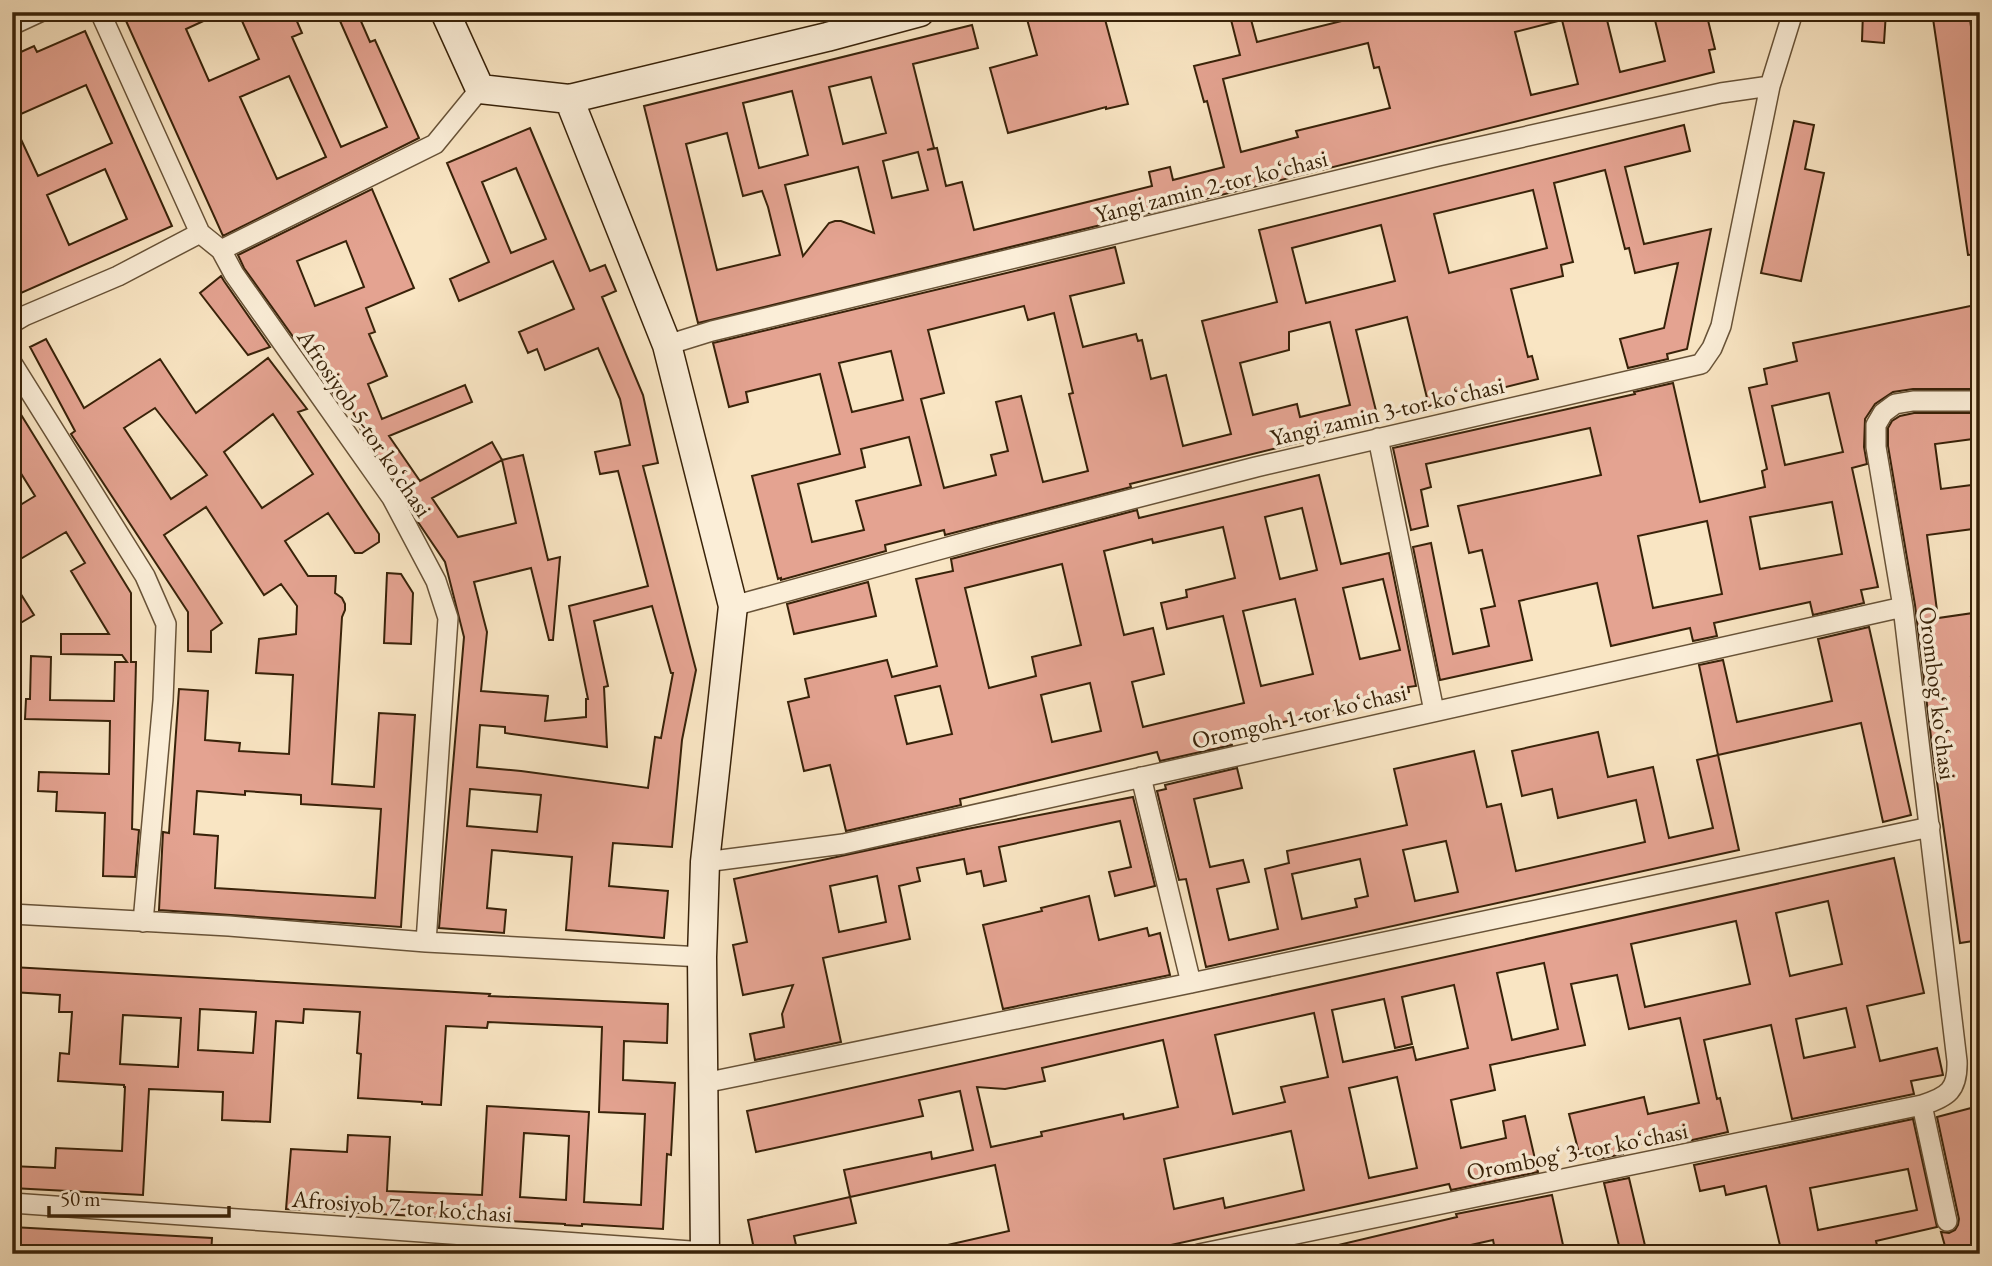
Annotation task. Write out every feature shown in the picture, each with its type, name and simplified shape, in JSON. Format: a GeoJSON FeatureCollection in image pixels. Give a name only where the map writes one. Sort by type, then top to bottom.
{"type":"FeatureCollection","features":[{"type":"Feature","properties":{"kind":"street"},"geometry":{"type":"LineString","coordinates":[[12,25],[40,12]]}},
{"type":"Feature","properties":{"kind":"street","name":"Afrosiyob 5-tor koʻchasi"},"geometry":{"type":"LineString","coordinates":[[100,12],[200,233],[221,250],[234,274],[392,498],[436,581],[448,618],[426,942]]}},
{"type":"Feature","properties":{"kind":"street"},"geometry":{"type":"LineString","coordinates":[[445,12],[480,89]]}},
{"type":"Feature","properties":{"kind":"street"},"geometry":{"type":"LineString","coordinates":[[480,89],[569,99],[828,37],[920,12]]}},
{"type":"Feature","properties":{"kind":"street","name":"Yangi zamin 3-tor koʻchasi"},"geometry":{"type":"LineString","coordinates":[[733,606],[1022,527],[1256,467],[1701,364],[1712,348],[1721,326],[1769,86],[1793,12]]}},
{"type":"Feature","properties":{"kind":"street","name":"Yangi zamin 2-tor koʻchasi"},"geometry":{"type":"LineString","coordinates":[[667,345],[726,328],[1438,156],[1721,93],[1769,86]]}},
{"type":"Feature","properties":{"kind":"street"},"geometry":{"type":"LineString","coordinates":[[221,250],[435,144],[480,89]]}},
{"type":"Feature","properties":{"kind":"street"},"geometry":{"type":"LineString","coordinates":[[569,99],[667,345],[733,606],[705,862],[702,957],[705,1253]]}},
{"type":"Feature","properties":{"kind":"street"},"geometry":{"type":"LineString","coordinates":[[12,323],[118,276],[200,233]]}},
{"type":"Feature","properties":{"kind":"street"},"geometry":{"type":"LineString","coordinates":[[12,362],[145,576],[166,624],[163,700],[143,922]]}},
{"type":"Feature","properties":{"kind":"street","name":"Orombogʻ koʻchasi"},"geometry":{"type":"LineString","coordinates":[[1955,1081],[1957,1071],[1930,827],[1903,607],[1877,447],[1876,425],[1883,413],[1895,404],[1913,401],[1980,401]]}},
{"type":"Feature","properties":{"kind":"street"},"geometry":{"type":"LineString","coordinates":[[1378,438],[1434,711]]}},
{"type":"Feature","properties":{"kind":"street","name":"Oromgoh 1-tor koʻchasi"},"geometry":{"type":"LineString","coordinates":[[705,862],[844,844],[1903,607]]}},
{"type":"Feature","properties":{"kind":"street"},"geometry":{"type":"LineString","coordinates":[[1141,777],[1191,983]]}},
{"type":"Feature","properties":{"kind":"street"},"geometry":{"type":"LineString","coordinates":[[704,1083],[1930,827]]}},
{"type":"Feature","properties":{"kind":"street"},"geometry":{"type":"LineString","coordinates":[[12,914],[229,926],[426,942],[702,957]]}},
{"type":"Feature","properties":{"kind":"street","name":"Orombogʻ 3-tor koʻchasi"},"geometry":{"type":"LineString","coordinates":[[1199,1254],[1263,1247],[1922,1105],[1941,1099],[1950,1092],[1955,1081]]}},
{"type":"Feature","properties":{"kind":"street"},"geometry":{"type":"LineString","coordinates":[[1922,1105],[1947,1221]]}},
{"type":"Feature","properties":{"kind":"street","name":"Afrosiyob 7-tor koʻchasi"},"geometry":{"type":"LineString","coordinates":[[12,1203],[705,1253]]}},
{"type":"Feature","properties":{"kind":"building"},"geometry":{"type":"Polygon","coordinates":[[[122,12],[223,12],[186,29],[209,81],[259,59],[238,12],[293,12],[302,33],[292,37],[341,147],[387,127],[336,12],[357,12],[370,42],[375,40],[419,138],[223,236],[122,12]],[[289,76],[240,97],[277,179],[326,157],[289,76]]]}},
{"type":"Feature","properties":{"kind":"building"},"geometry":{"type":"Polygon","coordinates":[[[1025,12],[1103,12],[1128,104],[1106,107],[1008,133],[990,68],[1037,55],[1025,12]]]}},
{"type":"Feature","properties":{"kind":"building"},"geometry":{"type":"Polygon","coordinates":[[[1229,12],[1249,12],[1257,42],[1378,12],[1605,12],[1620,72],[1665,61],[1653,12],[1706,12],[1715,49],[1709,50],[1714,72],[698,323],[644,106],[972,25],[978,48],[913,64],[934,148],[927,150],[937,148],[946,186],[962,182],[974,230],[1152,186],[1149,172],[1170,167],[1173,180],[1224,167],[1207,101],[1204,102],[1194,66],[1240,55],[1229,12]],[[1562,20],[1515,32],[1531,95],[1578,84],[1562,20]],[[1368,43],[1223,79],[1241,152],[1298,137],[1296,131],[1390,108],[1379,67],[1374,68],[1368,43]],[[871,77],[829,87],[843,144],[886,133],[871,77]],[[792,91],[743,103],[759,168],[808,155],[792,91]],[[727,133],[686,144],[717,270],[780,255],[762,191],[743,196],[727,133]],[[918,152],[883,161],[892,198],[928,190],[918,152]],[[858,167],[785,185],[803,256],[829,223],[835,221],[874,233],[858,167]]]}},
{"type":"Feature","properties":{"kind":"building"},"geometry":{"type":"Polygon","coordinates":[[[1863,12],[1886,12],[1884,43],[1862,41],[1863,12]]]}},
{"type":"Feature","properties":{"kind":"building"},"geometry":{"type":"Polygon","coordinates":[[[1932,12],[1969,12],[1976,63],[1980,62],[1980,254],[1968,255],[1932,12]]]}},
{"type":"Feature","properties":{"kind":"building"},"geometry":{"type":"Polygon","coordinates":[[[85,31],[172,226],[12,297],[12,120],[38,176],[112,143],[86,85],[12,118],[12,56],[34,46],[37,52],[85,31]],[[105,169],[47,195],[69,245],[127,219],[105,169]]]}},
{"type":"Feature","properties":{"kind":"building"},"geometry":{"type":"Polygon","coordinates":[[[1794,121],[1814,125],[1805,169],[1824,173],[1801,281],[1761,273],[1794,121]]]}},
{"type":"Feature","properties":{"kind":"building"},"geometry":{"type":"Polygon","coordinates":[[[1684,125],[1690,151],[1625,167],[1644,244],[1711,229],[1687,349],[1667,354],[1668,359],[1628,368],[1620,339],[1664,328],[1678,263],[1635,273],[1629,248],[1625,249],[1605,170],[1554,183],[1573,262],[1561,265],[1563,276],[1511,289],[1528,357],[1532,356],[1538,379],[1429,406],[1407,317],[1356,330],[1379,423],[1130,484],[1131,487],[945,535],[944,530],[885,545],[886,551],[778,579],[752,476],[840,454],[820,374],[746,392],[748,402],[729,407],[713,343],[1115,247],[1124,283],[1070,296],[1083,347],[1136,334],[1138,341],[1142,340],[1151,379],[1166,375],[1183,446],[1231,434],[1202,321],[1277,302],[1259,230],[1684,125]],[[1533,190],[1434,214],[1449,273],[1547,248],[1533,190]],[[1381,225],[1292,248],[1306,303],[1395,281],[1381,225]],[[1024,306],[928,330],[944,393],[921,399],[944,488],[996,475],[991,455],[1008,451],[996,402],[1021,396],[1043,482],[1088,471],[1069,394],[1073,393],[1054,313],[1028,320],[1024,306]],[[1330,322],[1289,332],[1289,350],[1240,363],[1253,415],[1297,404],[1300,417],[1350,405],[1330,322]],[[891,351],[839,363],[852,412],[903,400],[891,351]],[[909,437],[861,449],[865,467],[798,484],[812,542],[864,530],[856,501],[921,485],[909,437]]]}},
{"type":"Feature","properties":{"kind":"building"},"geometry":{"type":"Polygon","coordinates":[[[530,128],[590,271],[605,265],[616,291],[602,297],[643,395],[658,463],[643,466],[696,670],[682,740],[672,847],[613,843],[609,886],[668,891],[664,938],[566,930],[572,857],[492,850],[487,908],[506,910],[504,933],[439,928],[464,637],[445,562],[418,522],[402,491],[363,435],[345,393],[336,397],[325,382],[305,334],[294,338],[244,268],[238,255],[372,189],[414,288],[366,308],[375,332],[369,334],[387,376],[368,384],[382,419],[465,385],[472,402],[389,436],[420,481],[492,442],[502,460],[523,455],[548,560],[560,557],[553,640],[549,640],[531,568],[474,582],[487,632],[481,691],[548,696],[545,721],[586,717],[588,699],[569,606],[648,586],[618,471],[600,474],[595,452],[630,445],[620,399],[598,348],[545,370],[537,349],[528,353],[519,332],[574,309],[553,261],[459,301],[450,279],[489,262],[447,163],[530,128]],[[516,168],[482,182],[511,253],[546,239],[516,168]],[[346,241],[297,261],[315,306],[364,287],[346,241]],[[502,460],[432,498],[458,537],[516,523],[502,460]],[[652,606],[594,621],[608,686],[604,687],[607,747],[505,733],[505,727],[480,725],[477,767],[648,788],[655,737],[661,738],[673,673],[652,606]],[[470,789],[467,826],[537,832],[541,795],[470,789]]]}},
{"type":"Feature","properties":{"kind":"building"},"geometry":{"type":"Polygon","coordinates":[[[221,276],[270,347],[248,355],[200,293],[221,276]]]}},
{"type":"Feature","properties":{"kind":"building"},"geometry":{"type":"Polygon","coordinates":[[[1980,304],[1980,389],[1913,389],[1893,392],[1875,404],[1865,419],[1864,447],[1867,464],[1852,468],[1878,587],[1861,590],[1864,603],[1813,615],[1810,602],[1714,623],[1717,636],[1693,641],[1690,628],[1611,646],[1597,583],[1519,601],[1532,660],[1440,680],[1413,547],[1431,543],[1453,654],[1489,646],[1481,609],[1495,606],[1482,550],[1469,553],[1458,506],[1601,475],[1590,428],[1426,464],[1431,487],[1421,490],[1428,526],[1411,530],[1393,448],[1635,394],[1634,392],[1673,383],[1700,502],[1765,487],[1762,471],[1767,469],[1749,388],[1767,384],[1764,369],[1797,361],[1793,343],[1980,304]],[[1829,393],[1772,406],[1785,465],[1843,452],[1829,393]],[[1832,502],[1750,517],[1760,569],[1842,554],[1832,502]],[[1707,521],[1638,536],[1653,608],[1722,594],[1707,521]]]}},
{"type":"Feature","properties":{"kind":"building"},"geometry":{"type":"Polygon","coordinates":[[[46,339],[84,408],[160,359],[196,413],[268,358],[307,409],[298,412],[379,534],[379,542],[362,553],[355,553],[328,513],[285,541],[308,576],[336,576],[335,593],[345,604],[332,784],[374,787],[379,713],[415,715],[401,927],[159,910],[163,832],[169,833],[179,689],[208,691],[205,740],[240,743],[239,751],[289,754],[293,675],[256,673],[259,639],[296,634],[297,606],[281,584],[264,595],[206,507],[164,535],[222,623],[211,631],[211,652],[188,651],[188,612],[71,434],[75,431],[30,347],[46,339]],[[155,408],[124,428],[171,499],[207,475],[155,408]],[[273,414],[224,452],[262,508],[313,474],[273,414]],[[197,791],[194,834],[218,836],[215,888],[375,898],[381,809],[301,804],[301,795],[245,791],[245,795],[197,791]]]}},
{"type":"Feature","properties":{"kind":"building"},"geometry":{"type":"Polygon","coordinates":[[[12,400],[131,593],[131,662],[136,662],[132,829],[139,830],[135,877],[103,876],[105,813],[56,811],[57,792],[38,791],[39,772],[109,774],[110,721],[25,719],[26,699],[30,699],[31,656],[51,657],[50,700],[114,701],[115,662],[127,662],[122,655],[61,654],[61,634],[109,634],[71,571],[85,563],[66,532],[12,564],[12,510],[35,496],[12,459],[12,400]]]}},
{"type":"Feature","properties":{"kind":"building"},"geometry":{"type":"Polygon","coordinates":[[[1914,413],[1980,413],[1980,438],[1935,444],[1941,489],[1980,484],[1980,528],[1927,535],[1938,618],[1980,612],[1980,676],[1971,677],[1980,738],[1980,868],[1972,869],[1980,940],[1960,943],[1915,605],[1888,446],[1888,428],[1892,421],[1914,413]]]}},
{"type":"Feature","properties":{"kind":"building"},"geometry":{"type":"Polygon","coordinates":[[[1319,475],[1341,564],[1389,553],[1416,686],[1408,687],[1409,692],[1229,735],[1232,745],[1160,761],[1157,752],[960,799],[961,805],[846,831],[830,765],[804,771],[788,702],[809,697],[805,679],[887,660],[892,677],[937,666],[916,579],[953,571],[951,559],[1137,510],[1139,518],[1319,475]],[[1302,508],[1265,517],[1280,579],[1317,570],[1302,508]],[[1223,527],[1153,543],[1152,539],[1104,551],[1124,635],[1153,628],[1164,674],[1132,682],[1143,727],[1244,703],[1223,616],[1167,629],[1161,603],[1187,597],[1186,590],[1235,578],[1223,527]],[[1062,564],[965,588],[989,688],[1036,676],[1032,657],[1081,645],[1062,564]],[[1383,579],[1343,588],[1360,659],[1400,650],[1383,579]],[[1295,599],[1243,611],[1261,686],[1313,674],[1295,599]],[[1090,683],[1041,695],[1052,742],[1101,731],[1090,683]],[[940,686],[895,696],[907,744],[952,734],[940,686]]]}},
{"type":"Feature","properties":{"kind":"building"},"geometry":{"type":"Polygon","coordinates":[[[387,573],[401,574],[413,593],[411,644],[384,643],[387,573]]]}},
{"type":"Feature","properties":{"kind":"building"},"geometry":{"type":"Polygon","coordinates":[[[12,580],[34,615],[12,628],[12,580]]]}},
{"type":"Feature","properties":{"kind":"building"},"geometry":{"type":"Polygon","coordinates":[[[868,582],[876,616],[794,634],[787,604],[868,582]]]}},
{"type":"Feature","properties":{"kind":"building"},"geometry":{"type":"Polygon","coordinates":[[[1869,627],[1911,815],[1883,822],[1861,723],[1718,755],[1699,665],[1723,660],[1737,722],[1832,701],[1818,639],[1869,627]]]}},
{"type":"Feature","properties":{"kind":"building"},"geometry":{"type":"Polygon","coordinates":[[[1598,732],[1608,777],[1653,767],[1669,838],[1713,828],[1697,760],[1718,755],[1739,850],[1206,967],[1186,879],[1179,880],[1157,791],[1166,789],[1165,785],[1237,768],[1242,788],[1194,799],[1210,867],[1243,860],[1249,882],[1217,889],[1229,940],[1278,929],[1265,869],[1289,863],[1287,851],[1407,825],[1394,769],[1474,751],[1487,807],[1501,804],[1516,871],[1645,842],[1636,800],[1558,818],[1552,789],[1522,796],[1512,751],[1598,732]],[[1446,841],[1403,850],[1415,901],[1458,892],[1446,841]],[[1360,859],[1292,874],[1302,919],[1357,907],[1355,899],[1368,896],[1360,859]]]}},
{"type":"Feature","properties":{"kind":"building"},"geometry":{"type":"Polygon","coordinates":[[[1133,797],[1155,886],[1115,896],[1109,872],[1131,867],[1120,821],[999,847],[1006,881],[984,886],[981,871],[967,874],[964,859],[917,868],[920,881],[899,886],[910,939],[823,958],[841,1042],[755,1060],[750,1034],[784,1027],[782,1014],[793,985],[743,995],[733,945],[747,942],[734,879],[1133,797]],[[877,876],[830,886],[839,932],[886,922],[877,876]]]}},
{"type":"Feature","properties":{"kind":"building"},"geometry":{"type":"Polygon","coordinates":[[[1894,858],[1924,993],[1867,1006],[1880,1061],[1937,1048],[1943,1075],[1911,1081],[1914,1094],[1792,1119],[1771,1025],[1704,1040],[1717,1099],[1720,1098],[1728,1132],[1688,1141],[1687,1133],[1622,1148],[1623,1154],[1598,1159],[1597,1153],[1580,1157],[1569,1114],[1644,1097],[1648,1114],[1699,1103],[1680,1018],[1629,1029],[1617,975],[1571,984],[1585,1045],[1490,1065],[1495,1090],[1451,1100],[1461,1148],[1506,1138],[1503,1121],[1525,1116],[1538,1172],[1451,1190],[1449,1184],[1130,1254],[944,1254],[943,1246],[1009,1231],[995,1165],[850,1197],[844,1170],[931,1152],[932,1159],[973,1150],[960,1091],[919,1100],[923,1116],[756,1152],[747,1111],[1894,858]],[[1828,901],[1776,913],[1790,976],[1842,964],[1828,901]],[[1736,921],[1631,944],[1645,1007],[1750,984],[1736,921]],[[1544,963],[1497,973],[1512,1040],[1558,1029],[1544,963]],[[1454,985],[1402,997],[1412,1044],[1395,1048],[1384,999],[1332,1010],[1343,1062],[1413,1047],[1416,1060],[1468,1048],[1454,985]],[[1846,1008],[1796,1019],[1804,1058],[1855,1047],[1846,1008]],[[1314,1013],[1215,1035],[1233,1114],[1285,1102],[1281,1087],[1328,1077],[1314,1013]],[[1163,1040],[1042,1068],[1045,1081],[1005,1089],[977,1087],[991,1147],[1042,1136],[1041,1132],[1123,1114],[1124,1119],[1178,1107],[1163,1040]],[[1397,1077],[1349,1088],[1369,1178],[1417,1168],[1397,1077]],[[1291,1131],[1164,1159],[1174,1209],[1223,1198],[1225,1208],[1304,1190],[1291,1131]]]}},
{"type":"Feature","properties":{"kind":"building"},"geometry":{"type":"Polygon","coordinates":[[[1089,896],[1099,940],[1147,928],[1149,936],[1160,933],[1170,975],[1003,1009],[983,925],[1089,896]]]}},
{"type":"Feature","properties":{"kind":"building"},"geometry":{"type":"Polygon","coordinates":[[[12,967],[668,1004],[667,1043],[624,1041],[623,1080],[675,1083],[671,1155],[667,1154],[663,1229],[286,1209],[291,1149],[347,1152],[348,1135],[390,1137],[387,1191],[482,1195],[487,1106],[589,1112],[584,1202],[641,1205],[645,1114],[599,1112],[602,1027],[488,1022],[487,1028],[446,1026],[441,1105],[422,1104],[358,1098],[360,1012],[304,1009],[303,1023],[276,1021],[270,1122],[222,1120],[223,1092],[149,1089],[143,1195],[12,1188],[12,1166],[55,1168],[56,1148],[122,1151],[125,1087],[58,1081],[60,1053],[69,1054],[72,1012],[59,1012],[60,995],[12,992],[12,967]],[[200,1009],[198,1050],[253,1053],[256,1012],[200,1009]],[[123,1015],[120,1064],[178,1067],[181,1018],[123,1015]],[[524,1133],[520,1197],[566,1200],[569,1136],[524,1133]]]}},
{"type":"Feature","properties":{"kind":"building"},"geometry":{"type":"Polygon","coordinates":[[[1971,1108],[1980,1146],[1980,1246],[1947,1253],[1941,1232],[1949,1233],[1955,1230],[1959,1219],[1937,1117],[1971,1108]]]}},
{"type":"Feature","properties":{"kind":"building"},"geometry":{"type":"Polygon","coordinates":[[[1913,1119],[1937,1227],[1876,1241],[1879,1254],[1858,1254],[1856,1246],[1823,1254],[1782,1254],[1766,1186],[1726,1195],[1724,1186],[1700,1191],[1694,1165],[1913,1119]],[[1908,1169],[1810,1188],[1818,1230],[1917,1210],[1908,1169]]]}},
{"type":"Feature","properties":{"kind":"building"},"geometry":{"type":"Polygon","coordinates":[[[1629,1178],[1647,1254],[1621,1254],[1604,1183],[1629,1178]]]}},
{"type":"Feature","properties":{"kind":"building"},"geometry":{"type":"Polygon","coordinates":[[[1552,1195],[1565,1254],[1496,1254],[1493,1240],[1431,1254],[1334,1254],[1334,1246],[1457,1217],[1456,1214],[1552,1195]]]}},
{"type":"Feature","properties":{"kind":"building"},"geometry":{"type":"Polygon","coordinates":[[[850,1197],[856,1223],[794,1236],[798,1254],[755,1254],[748,1220],[850,1197]]]}},
{"type":"Feature","properties":{"kind":"building"},"geometry":{"type":"Polygon","coordinates":[[[12,1227],[212,1238],[211,1254],[12,1252],[12,1227]]]}}]}
